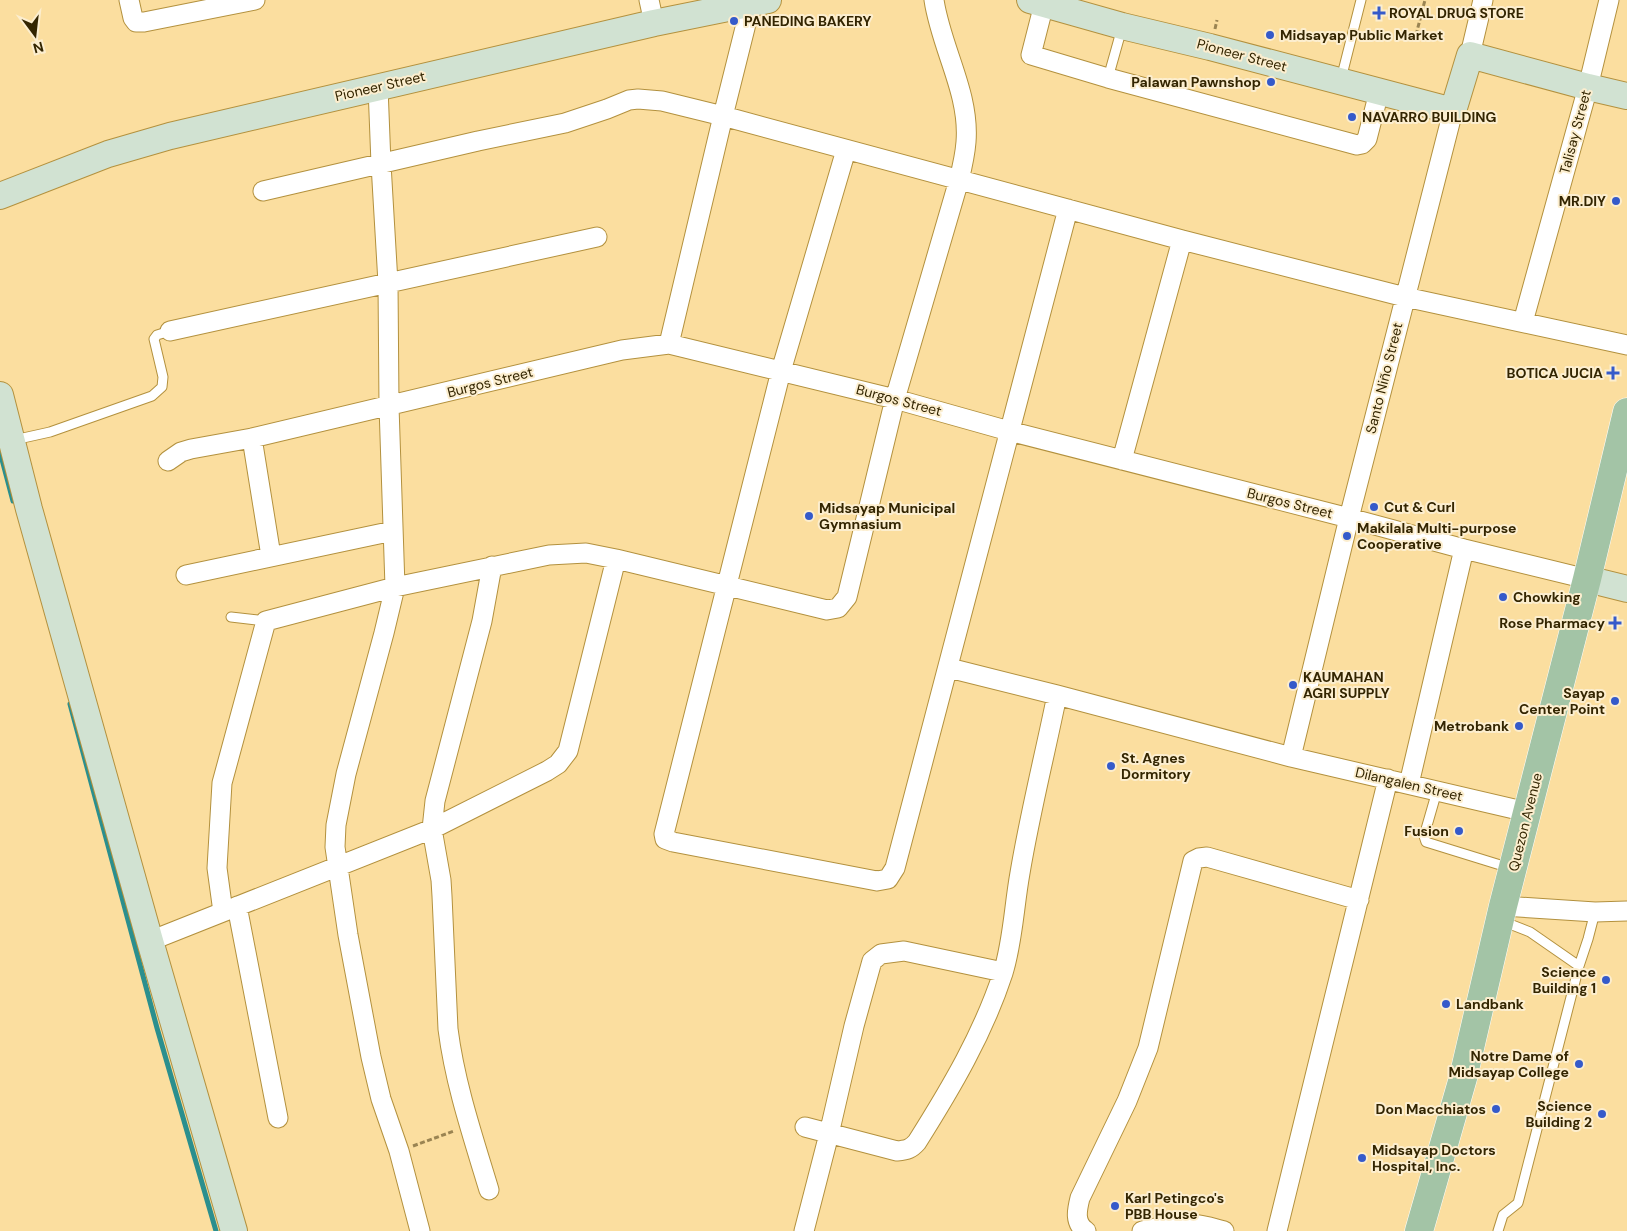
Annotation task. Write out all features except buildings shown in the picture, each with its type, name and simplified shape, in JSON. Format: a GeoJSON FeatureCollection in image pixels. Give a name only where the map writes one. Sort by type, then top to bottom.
{"type":"FeatureCollection","features":[{"type":"Feature","properties":{"kind":"main road","name":"Pioneer Street"},"geometry":{"type":"LineString","coordinates":[[0,196],[108,154],[170,136],[378,87],[652,12],[759,2]]}},
{"type":"Feature","properties":{"kind":"main road","name":"Pioneer Street"},"geometry":{"type":"LineString","coordinates":[[1037,2],[1086,11],[1122,26],[1210,47],[1453,112]]}},
{"type":"Feature","properties":{"kind":"main road"},"geometry":{"type":"LineString","coordinates":[[1470,55],[1627,96]]}},
{"type":"Feature","properties":{"kind":"main road","name":"Santo Niño Street"},"geometry":{"type":"LineString","coordinates":[[1453,112],[1470,55]]}},
{"type":"Feature","properties":{"kind":"main road"},"geometry":{"type":"LineString","coordinates":[[0,395],[32,519],[150,941],[234,1231]]}},
{"type":"Feature","properties":{"kind":"main road","name":"Quezon Avenue"},"geometry":{"type":"LineString","coordinates":[[1419,1231],[1462,1078],[1501,913],[1587,579],[1627,412]]}},
{"type":"Feature","properties":{"kind":"main road","name":"Burgos Street"},"geometry":{"type":"LineString","coordinates":[[1587,579],[1627,590]]}},
{"type":"Feature","properties":{"kind":"street"},"geometry":{"type":"LineString","coordinates":[[129,0],[133,18],[136,22],[144,22],[255,0]]}},
{"type":"Feature","properties":{"kind":"street"},"geometry":{"type":"LineString","coordinates":[[278,1118],[230,909],[217,868],[222,783],[266,621],[395,587],[492,566],[570,553],[586,553],[616,559],[827,610],[838,608],[847,597],[895,399],[959,180],[966,142],[966,121],[962,98],[942,34],[934,0]]}},
{"type":"Feature","properties":{"kind":"street","name":"Santo Niño Street"},"geometry":{"type":"LineString","coordinates":[[1470,55],[1483,0]]}},
{"type":"Feature","properties":{"kind":"street","name":"Talisay Street"},"geometry":{"type":"LineString","coordinates":[[1523,322],[1588,87],[1609,0]]}},
{"type":"Feature","properties":{"kind":"street"},"geometry":{"type":"LineString","coordinates":[[669,344],[722,116],[759,2]]}},
{"type":"Feature","properties":{"kind":"street"},"geometry":{"type":"LineString","coordinates":[[1037,2],[1031,55],[1108,78],[1357,145],[1362,144],[1367,139],[1379,92]]}},
{"type":"Feature","properties":{"kind":"street"},"geometry":{"type":"LineString","coordinates":[[378,87],[388,283],[389,406],[395,587],[346,774],[335,839],[337,867],[349,945],[371,1057],[381,1099],[399,1151],[420,1231]]}},
{"type":"Feature","properties":{"kind":"street"},"geometry":{"type":"LineString","coordinates":[[263,191],[565,123],[607,110],[621,103],[638,99],[662,101],[1182,240],[1405,297],[1627,345]]}},
{"type":"Feature","properties":{"kind":"street","name":"Santo Niño Street"},"geometry":{"type":"LineString","coordinates":[[1291,756],[1349,518],[1453,112]]}},
{"type":"Feature","properties":{"kind":"street"},"geometry":{"type":"LineString","coordinates":[[846,150],[781,371],[664,834],[665,839],[673,842],[877,881],[888,878],[896,868],[1068,209]]}},
{"type":"Feature","properties":{"kind":"street"},"geometry":{"type":"LineString","coordinates":[[170,331],[597,237]]}},
{"type":"Feature","properties":{"kind":"street"},"geometry":{"type":"LineString","coordinates":[[1122,460],[1182,240]]}},
{"type":"Feature","properties":{"kind":"street","name":"Burgos Street"},"geometry":{"type":"LineString","coordinates":[[168,462],[181,452],[191,449],[252,438],[622,350],[669,344],[895,399],[1009,431],[1587,579]]}},
{"type":"Feature","properties":{"kind":"street"},"geometry":{"type":"LineString","coordinates":[[252,438],[271,556]]}},
{"type":"Feature","properties":{"kind":"street"},"geometry":{"type":"LineString","coordinates":[[186,575],[393,531]]}},
{"type":"Feature","properties":{"kind":"street"},"geometry":{"type":"LineString","coordinates":[[1409,784],[1464,549]]}},
{"type":"Feature","properties":{"kind":"street"},"geometry":{"type":"LineString","coordinates":[[150,941],[432,828],[558,764],[568,751],[616,559]]}},
{"type":"Feature","properties":{"kind":"street"},"geometry":{"type":"LineString","coordinates":[[488,1190],[451,1052],[448,1029],[442,896],[432,828],[435,801],[482,621],[492,566]]}},
{"type":"Feature","properties":{"kind":"street","name":"Dilangalen Street"},"geometry":{"type":"LineString","coordinates":[[949,668],[1291,756],[1527,812]]}},
{"type":"Feature","properties":{"kind":"street"},"geometry":{"type":"LineString","coordinates":[[805,1127],[897,1151],[911,1149],[948,1092],[988,1014],[1003,972],[1009,948],[1020,872],[1057,695]]}},
{"type":"Feature","properties":{"kind":"street"},"geometry":{"type":"LineString","coordinates":[[1277,1231],[1388,778]]}},
{"type":"Feature","properties":{"kind":"street"},"geometry":{"type":"LineString","coordinates":[[1086,1231],[1078,1222],[1077,1215],[1080,1198],[1127,1101],[1148,1048],[1193,861],[1207,857],[1359,900]]}},
{"type":"Feature","properties":{"kind":"street"},"geometry":{"type":"LineString","coordinates":[[1501,913],[1627,911]]}},
{"type":"Feature","properties":{"kind":"street"},"geometry":{"type":"LineString","coordinates":[[804,1231],[854,1026],[872,961],[881,954],[904,951],[1003,972]]}},
{"type":"Feature","properties":{"kind":"street"},"geometry":{"type":"LineString","coordinates":[[1142,1231],[1188,1223],[1224,1231]]}},
{"type":"Feature","properties":{"kind":"lane"},"geometry":{"type":"LineString","coordinates":[[1340,81],[1362,0]]}},
{"type":"Feature","properties":{"kind":"lane"},"geometry":{"type":"LineString","coordinates":[[1108,78],[1122,26]]}},
{"type":"Feature","properties":{"kind":"lane"},"geometry":{"type":"LineString","coordinates":[[13,441],[50,432],[152,396],[162,388],[163,378],[154,339],[156,335],[170,331]]}},
{"type":"Feature","properties":{"kind":"lane"},"geometry":{"type":"LineString","coordinates":[[232,617],[266,621]]}},
{"type":"Feature","properties":{"kind":"lane"},"geometry":{"type":"LineString","coordinates":[[1438,791],[1424,836],[1426,842],[1513,869]]}},
{"type":"Feature","properties":{"kind":"lane"},"geometry":{"type":"LineString","coordinates":[[1498,1231],[1503,1215],[1518,1203],[1579,966],[1595,912]]}},
{"type":"Feature","properties":{"kind":"lane"},"geometry":{"type":"LineString","coordinates":[[1501,913],[1579,966]]}},
{"type":"Feature","properties":{"kind":"path"},"geometry":{"type":"LineString","coordinates":[[1416,35],[1425,0]]}},
{"type":"Feature","properties":{"kind":"path"},"geometry":{"type":"LineString","coordinates":[[399,1151],[470,1126]]}},
{"type":"Feature","properties":{"kind":"waterway"},"geometry":{"type":"LineString","coordinates":[[0,452],[13,501]]}},
{"type":"Feature","properties":{"kind":"waterway"},"geometry":{"type":"LineString","coordinates":[[70,704],[157,1028],[216,1231]]}},
{"type":"Feature","properties":{"kind":"place","name":"ROYAL DRUG STORE"},"geometry":{"type":"Point","coordinates":[1379,13]}},
{"type":"Feature","properties":{"kind":"place","name":"PANEDING BAKERY"},"geometry":{"type":"Point","coordinates":[734,21]}},
{"type":"Feature","properties":{"kind":"place","name":"Midsayap Public Market"},"geometry":{"type":"Point","coordinates":[1270,35]}},
{"type":"Feature","properties":{"kind":"place","name":"Palawan Pawnshop"},"geometry":{"type":"Point","coordinates":[1271,82]}},
{"type":"Feature","properties":{"kind":"place","name":"NAVARRO BUILDING"},"geometry":{"type":"Point","coordinates":[1352,117]}},
{"type":"Feature","properties":{"kind":"place","name":"MR.DIY"},"geometry":{"type":"Point","coordinates":[1616,201]}},
{"type":"Feature","properties":{"kind":"place","name":"BOTICA JUCIA"},"geometry":{"type":"Point","coordinates":[1613,373]}},
{"type":"Feature","properties":{"kind":"place","name":"Cut & Curl"},"geometry":{"type":"Point","coordinates":[1374,507]}},
{"type":"Feature","properties":{"kind":"place","name":"Midsayap Municipal Gymnasium"},"geometry":{"type":"Point","coordinates":[809,516]}},
{"type":"Feature","properties":{"kind":"place","name":"Makilala Multi-purpose Cooperative"},"geometry":{"type":"Point","coordinates":[1347,536]}},
{"type":"Feature","properties":{"kind":"place","name":"Chowking"},"geometry":{"type":"Point","coordinates":[1503,597]}},
{"type":"Feature","properties":{"kind":"place","name":"Rose Pharmacy"},"geometry":{"type":"Point","coordinates":[1615,623]}},
{"type":"Feature","properties":{"kind":"place","name":"KAUMAHAN AGRI SUPPLY"},"geometry":{"type":"Point","coordinates":[1293,685]}},
{"type":"Feature","properties":{"kind":"place","name":"Sayap Center Point"},"geometry":{"type":"Point","coordinates":[1615,701]}},
{"type":"Feature","properties":{"kind":"place","name":"Metrobank"},"geometry":{"type":"Point","coordinates":[1519,726]}},
{"type":"Feature","properties":{"kind":"place","name":"St. Agnes Dormitory"},"geometry":{"type":"Point","coordinates":[1111,766]}},
{"type":"Feature","properties":{"kind":"place","name":"Fusion"},"geometry":{"type":"Point","coordinates":[1459,831]}},
{"type":"Feature","properties":{"kind":"place","name":"Science Building 1"},"geometry":{"type":"Point","coordinates":[1606,980]}},
{"type":"Feature","properties":{"kind":"place","name":"Landbank"},"geometry":{"type":"Point","coordinates":[1446,1004]}},
{"type":"Feature","properties":{"kind":"place","name":"Notre Dame of Midsayap College"},"geometry":{"type":"Point","coordinates":[1579,1064]}},
{"type":"Feature","properties":{"kind":"place","name":"Don Macchiatos"},"geometry":{"type":"Point","coordinates":[1496,1109]}},
{"type":"Feature","properties":{"kind":"place","name":"Science Building 2"},"geometry":{"type":"Point","coordinates":[1602,1114]}},
{"type":"Feature","properties":{"kind":"place","name":"Midsayap Doctors Hospital, Inc."},"geometry":{"type":"Point","coordinates":[1362,1158]}},
{"type":"Feature","properties":{"kind":"place","name":"Karl Petingco's PBB House"},"geometry":{"type":"Point","coordinates":[1115,1206]}}]}
